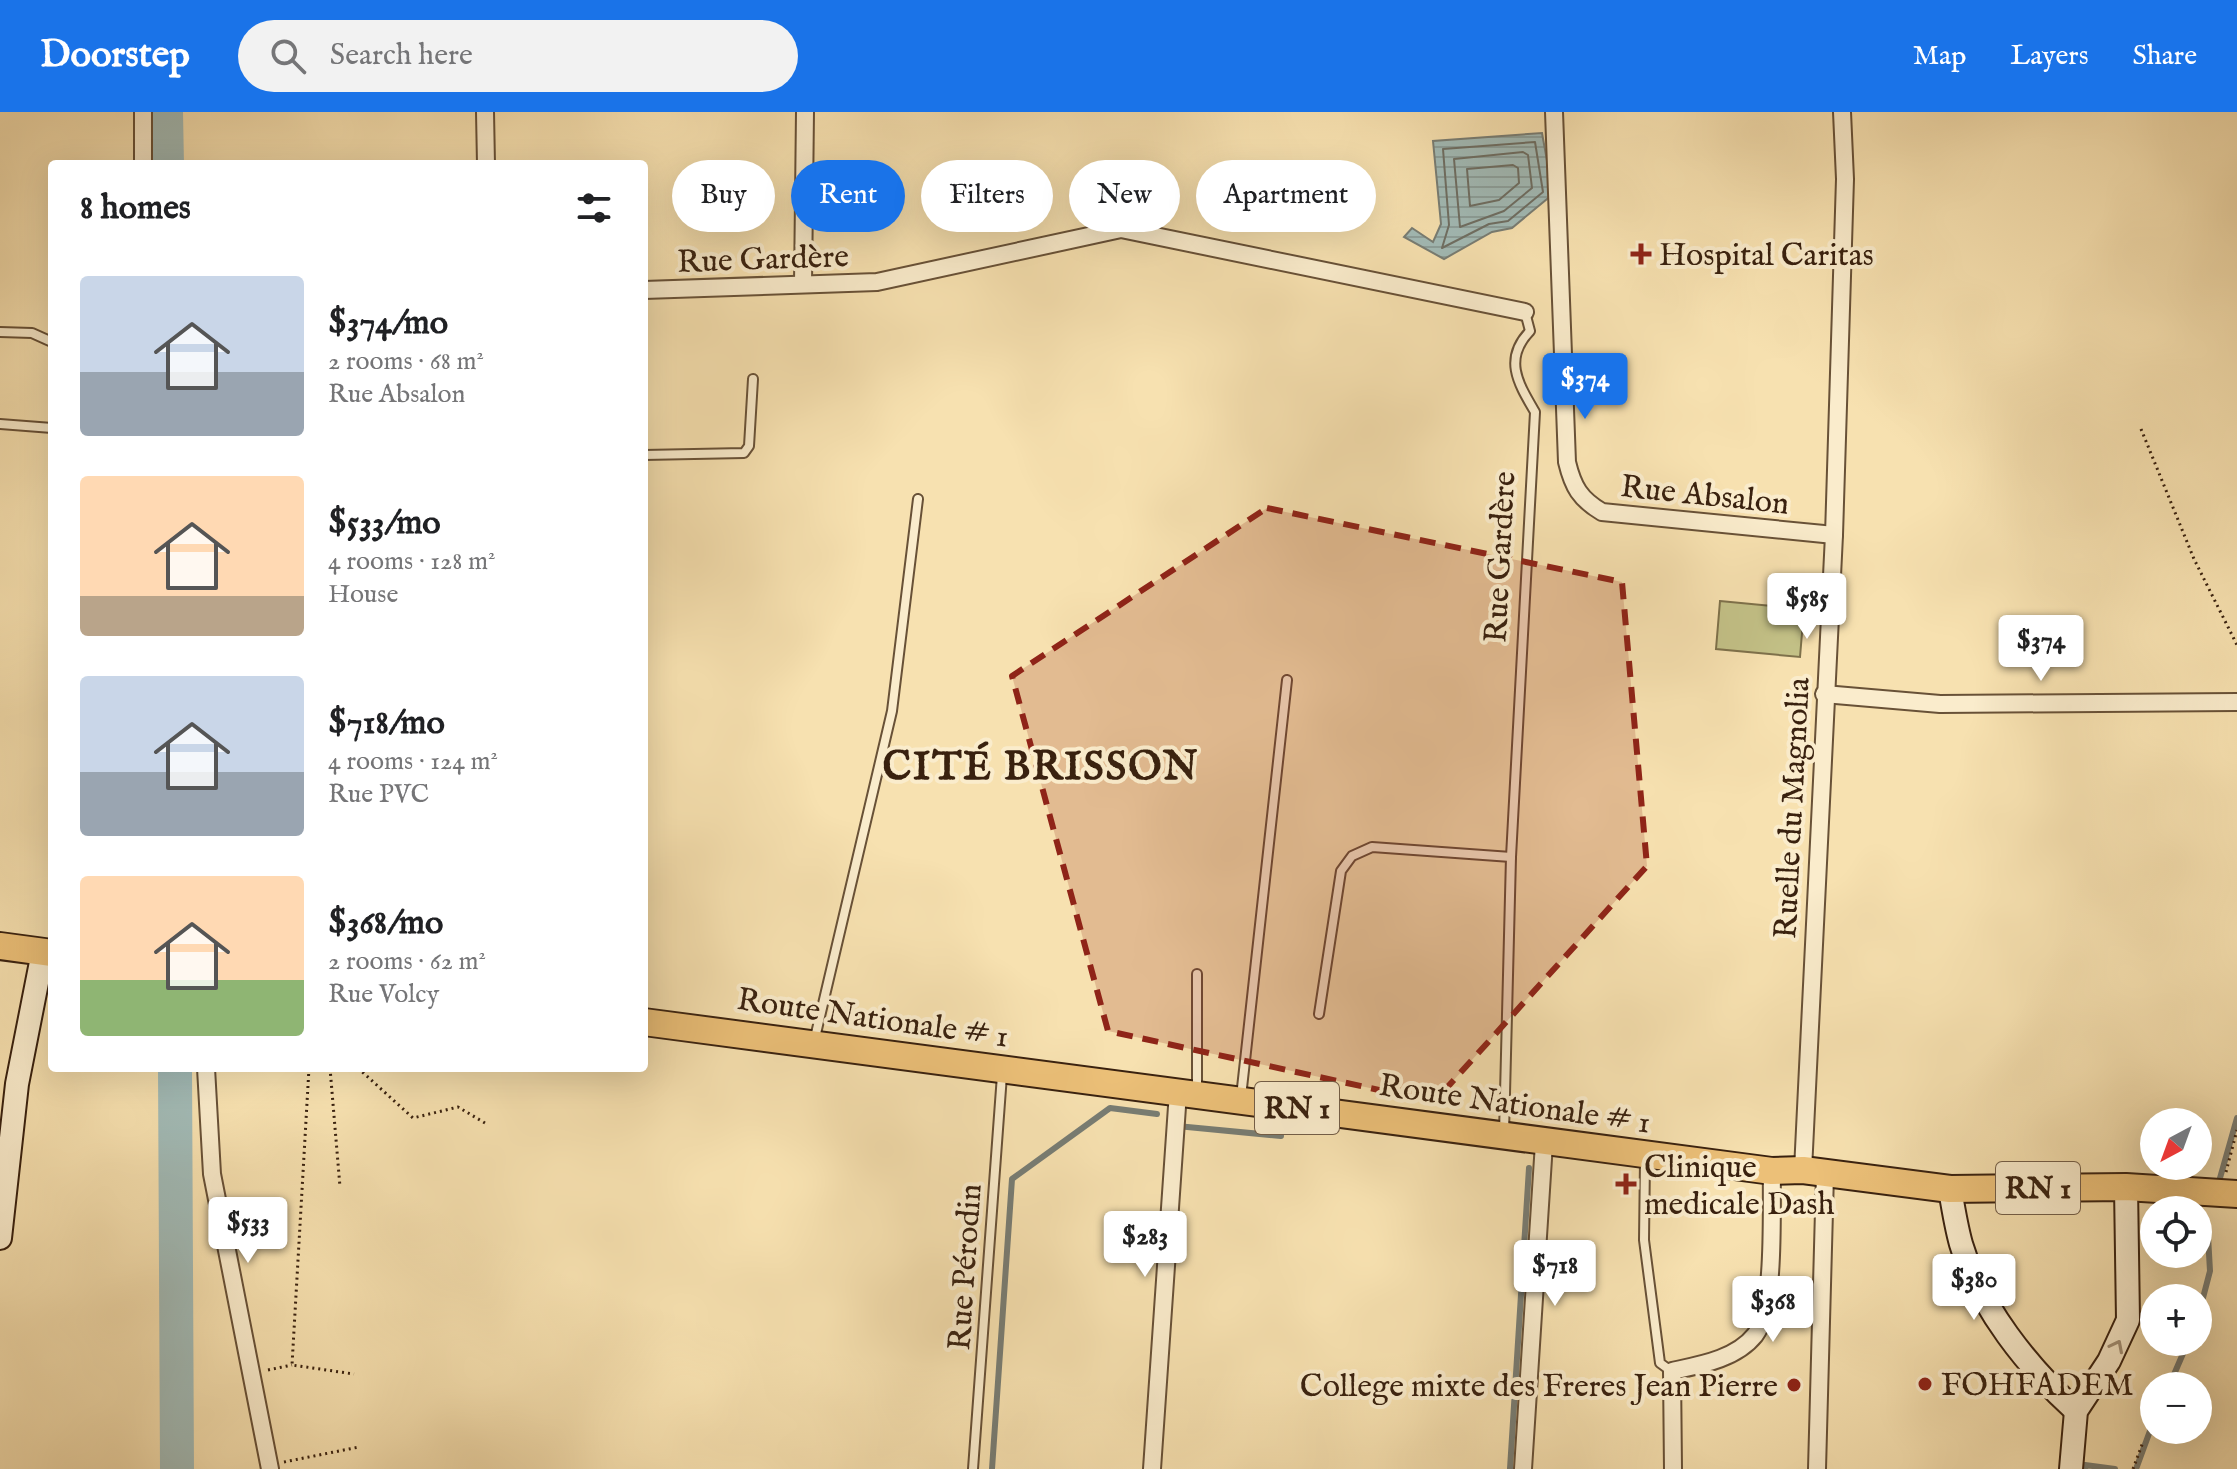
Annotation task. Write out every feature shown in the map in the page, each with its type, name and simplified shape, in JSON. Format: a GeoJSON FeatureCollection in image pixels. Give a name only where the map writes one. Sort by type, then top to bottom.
{"type":"FeatureCollection","features":[{"type":"Feature","properties":{"kind":"main road"},"geometry":{"type":"LineString","coordinates":[[0,946],[48,953],[17,1084],[0,1238]]}},
{"type":"Feature","properties":{"kind":"main road","name":"Route Nationale # 1"},"geometry":{"type":"LineString","coordinates":[[648,1022],[1772,1171],[1814,1172],[1950,1189],[2126,1187],[2229,1193]]}},
{"type":"Feature","properties":{"kind":"main road"},"geometry":{"type":"LineString","coordinates":[[2071,1469],[2076,1411],[2109,1361],[2128,1320],[2126,1187]]}},
{"type":"Feature","properties":{"kind":"main road"},"geometry":{"type":"LineString","coordinates":[[1950,1189],[1961,1245],[1985,1295],[2020,1353],[2076,1411]]}},
{"type":"Feature","properties":{"kind":"street"},"geometry":{"type":"LineString","coordinates":[[143,112],[143,160]]}},
{"type":"Feature","properties":{"kind":"street"},"geometry":{"type":"LineString","coordinates":[[485,112],[486,160]]}},
{"type":"Feature","properties":{"kind":"street"},"geometry":{"type":"LineString","coordinates":[[803,284],[805,112]]}},
{"type":"Feature","properties":{"kind":"street","name":"Rue Absalon"},"geometry":{"type":"LineString","coordinates":[[1554,112],[1567,462],[1572,484],[1583,501],[1602,512],[1834,535]]}},
{"type":"Feature","properties":{"kind":"street","name":"Ruelle du Magnolia"},"geometry":{"type":"LineString","coordinates":[[1817,1469],[1814,1172],[1824,694],[1834,535],[1845,179],[1842,112]]}},
{"type":"Feature","properties":{"kind":"street","name":"Rue Gardère"},"geometry":{"type":"LineString","coordinates":[[648,290],[877,282],[1121,229],[1525,312]]}},
{"type":"Feature","properties":{"kind":"street"},"geometry":{"type":"LineString","coordinates":[[1824,694],[1940,704],[2237,702]]}},
{"type":"Feature","properties":{"kind":"street"},"geometry":{"type":"LineString","coordinates":[[206,1072],[212,1174],[249,1374],[270,1467]]}},
{"type":"Feature","properties":{"kind":"street"},"geometry":{"type":"LineString","coordinates":[[1152,1469],[1188,1094]]}},
{"type":"Feature","properties":{"kind":"street"},"geometry":{"type":"LineString","coordinates":[[1523,1469],[1544,1143]]}},
{"type":"Feature","properties":{"kind":"street"},"geometry":{"type":"LineString","coordinates":[[1673,1469],[1672,1371],[1719,1360],[1756,1335],[1769,1297],[1772,1171]]}},
{"type":"Feature","properties":{"kind":"lane","name":"Rue Gardère"},"geometry":{"type":"LineString","coordinates":[[1504,1134],[1511,857],[1535,412],[1515,378],[1518,344],[1530,331],[1525,312]]}},
{"type":"Feature","properties":{"kind":"lane"},"geometry":{"type":"LineString","coordinates":[[0,332],[32,333],[48,340]]}},
{"type":"Feature","properties":{"kind":"lane"},"geometry":{"type":"LineString","coordinates":[[648,455],[744,453],[749,446],[753,379]]}},
{"type":"Feature","properties":{"kind":"lane"},"geometry":{"type":"LineString","coordinates":[[0,424],[48,428]]}},
{"type":"Feature","properties":{"kind":"lane"},"geometry":{"type":"LineString","coordinates":[[814,1043],[892,711],[918,499]]}},
{"type":"Feature","properties":{"kind":"lane"},"geometry":{"type":"LineString","coordinates":[[1241,1101],[1287,680]]}},
{"type":"Feature","properties":{"kind":"lane"},"geometry":{"type":"LineString","coordinates":[[1319,1014],[1341,871],[1352,856],[1372,847],[1511,857]]}},
{"type":"Feature","properties":{"kind":"lane"},"geometry":{"type":"LineString","coordinates":[[1188,1094],[1197,974]]}},
{"type":"Feature","properties":{"kind":"lane","name":"Rue Pérodin"},"geometry":{"type":"LineString","coordinates":[[973,1469],[1002,1069]]}},
{"type":"Feature","properties":{"kind":"lane"},"geometry":{"type":"LineString","coordinates":[[1645,1155],[1644,1240],[1660,1363],[1672,1371]]}},
{"type":"Feature","properties":{"kind":"path"},"geometry":{"type":"LineString","coordinates":[[2141,429],[2194,559],[2237,645]]}},
{"type":"Feature","properties":{"kind":"path"},"geometry":{"type":"LineString","coordinates":[[292,1365],[309,1072]]}},
{"type":"Feature","properties":{"kind":"path"},"geometry":{"type":"LineString","coordinates":[[330,1072],[340,1187]]}},
{"type":"Feature","properties":{"kind":"path"},"geometry":{"type":"LineString","coordinates":[[362,1072],[413,1118],[458,1107],[485,1123]]}},
{"type":"Feature","properties":{"kind":"path"},"geometry":{"type":"LineString","coordinates":[[2229,1193],[2237,1130]]}},
{"type":"Feature","properties":{"kind":"path"},"geometry":{"type":"LineString","coordinates":[[249,1374],[292,1365],[354,1374]]}},
{"type":"Feature","properties":{"kind":"path"},"geometry":{"type":"LineString","coordinates":[[2133,1469],[2142,1444]]}},
{"type":"Feature","properties":{"kind":"path"},"geometry":{"type":"LineString","coordinates":[[270,1467],[359,1447]]}},
{"type":"Feature","properties":{"kind":"highlighted area"},"geometry":{"type":"Polygon","coordinates":[[[1267,508],[1622,582],[1647,866],[1434,1102],[1108,1031],[1012,676],[1267,508]]]}},
{"type":"Feature","properties":{"kind":"shaded area"},"geometry":{"type":"Polygon","coordinates":[[[1720,601],[1804,609],[1800,657],[1716,649],[1720,601]]]}},
{"type":"Feature","properties":{"kind":"water"},"geometry":{"type":"Polygon","coordinates":[[[1542,133],[1553,194],[1512,228],[1492,232],[1444,259],[1404,237],[1412,228],[1433,242],[1441,224],[1433,141],[1542,133]]]}},
{"type":"Feature","properties":{"kind":"waterway"},"geometry":{"type":"LineString","coordinates":[[166,112],[167,160]]}},
{"type":"Feature","properties":{"kind":"waterway"},"geometry":{"type":"LineString","coordinates":[[175,1072],[177,1469]]}},
{"type":"Feature","properties":{"kind":"waterway"},"geometry":{"type":"LineString","coordinates":[[992,1469],[1012,1179],[1110,1108],[1157,1114]]}},
{"type":"Feature","properties":{"kind":"waterway"},"geometry":{"type":"LineString","coordinates":[[2220,1178],[2237,1118]]}},
{"type":"Feature","properties":{"kind":"waterway"},"geometry":{"type":"LineString","coordinates":[[1177,1126],[1281,1136]]}},
{"type":"Feature","properties":{"kind":"waterway"},"geometry":{"type":"LineString","coordinates":[[1510,1469],[1529,1168]]}},
{"type":"Feature","properties":{"kind":"waterway"},"geometry":{"type":"LineString","coordinates":[[2207,1284],[2210,1268]]}},
{"type":"Feature","properties":{"kind":"waterway"},"geometry":{"type":"LineString","coordinates":[[2175,1372],[2182,1356]]}},
{"type":"Feature","properties":{"kind":"waterway"},"geometry":{"type":"LineString","coordinates":[[2136,1469],[2145,1444]]}},
{"type":"Feature","properties":{"kind":"waterway"},"geometry":{"type":"LineString","coordinates":[[2085,1469],[2085,1465],[2115,1469]]}},
{"type":"Feature","properties":{"kind":"place","name":"Hospital Caritas"},"geometry":{"type":"Point","coordinates":[1641,254]}},
{"type":"Feature","properties":{"kind":"place","name":"Clinique medicale Dash"},"geometry":{"type":"Point","coordinates":[1626,1184]}},
{"type":"Feature","properties":{"kind":"place","name":"FOHFADEM"},"geometry":{"type":"Point","coordinates":[1925,1384]}},
{"type":"Feature","properties":{"kind":"place","name":"College mixte des Freres Jean Pierre"},"geometry":{"type":"Point","coordinates":[1794,1385]}},
{"type":"Feature","properties":{"kind":"district","name":"CITÉ BRISSON"},"geometry":{"type":"Point","coordinates":[1041,765]}}]}
